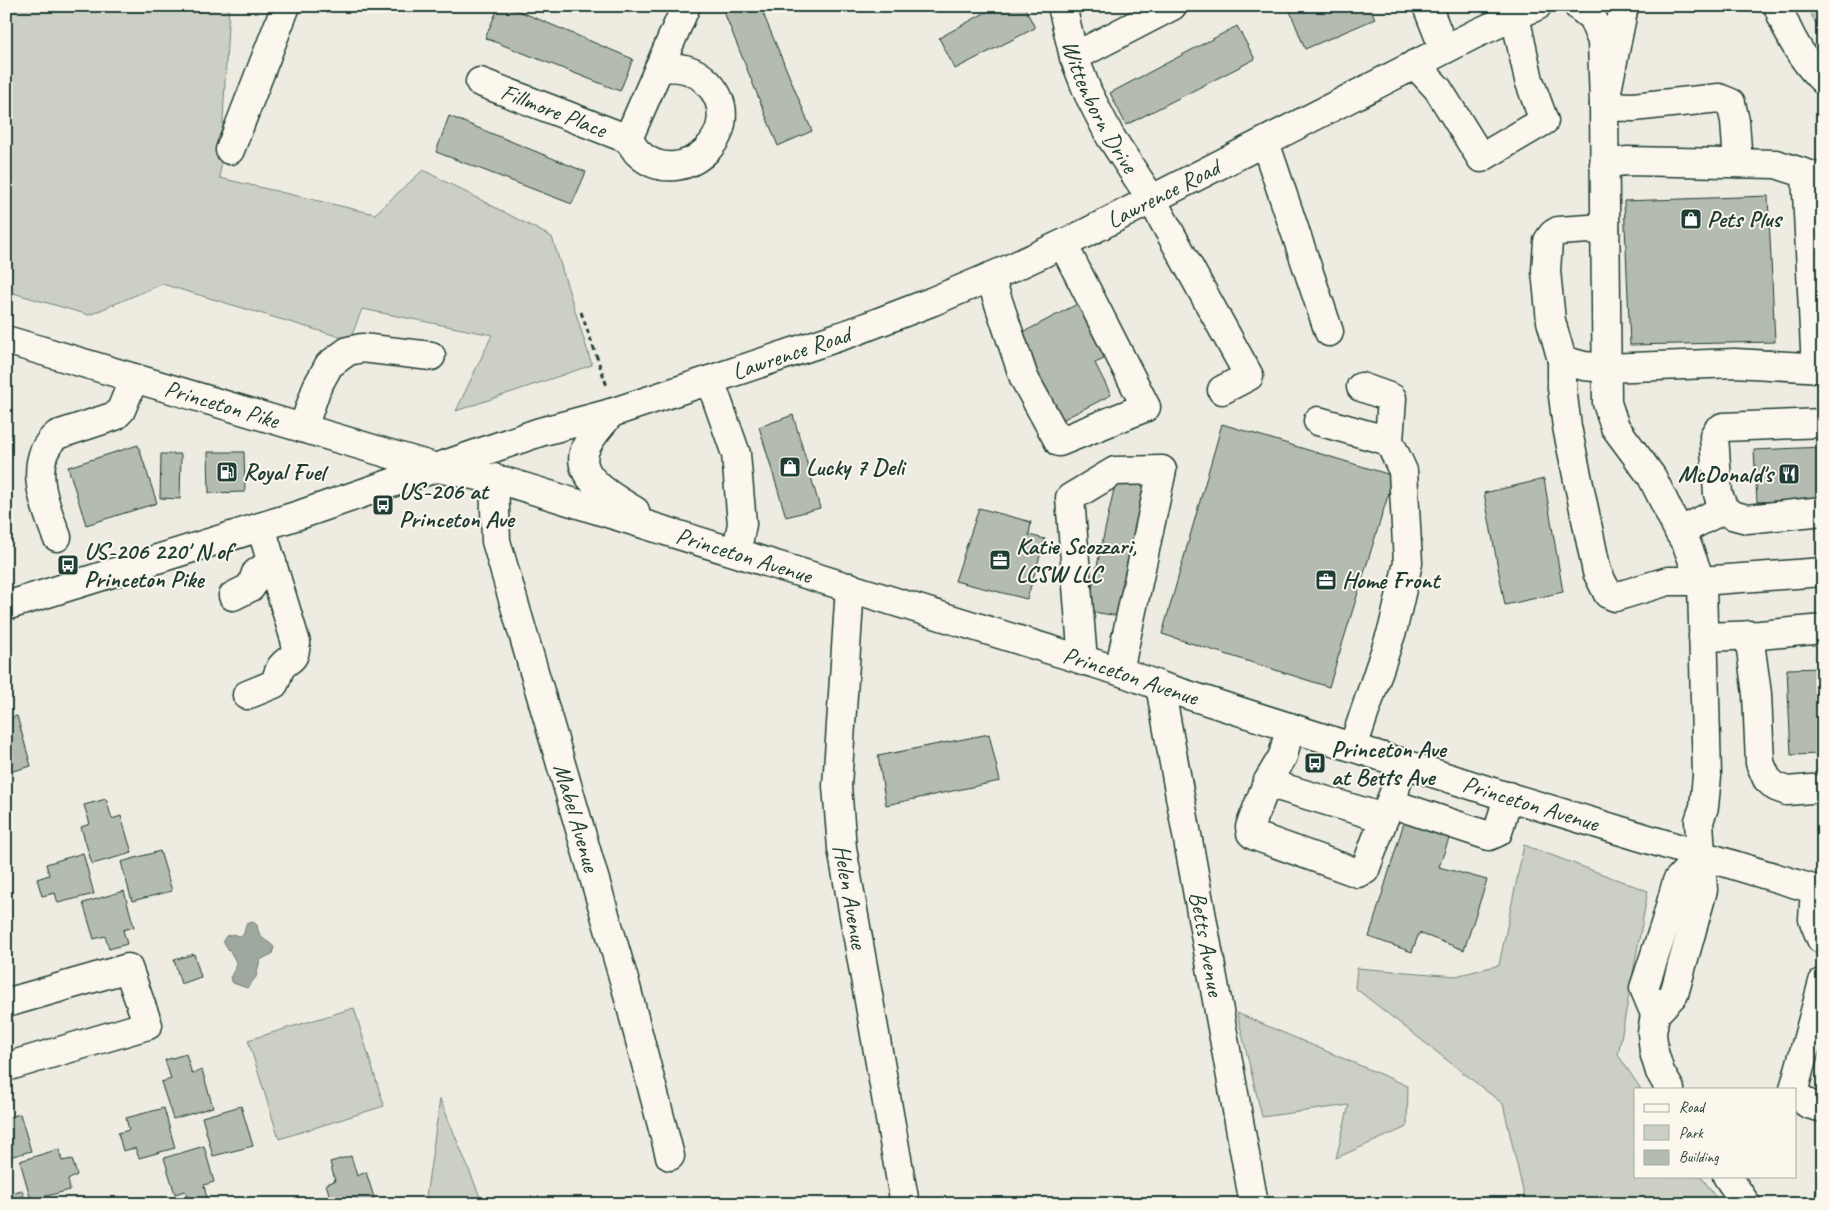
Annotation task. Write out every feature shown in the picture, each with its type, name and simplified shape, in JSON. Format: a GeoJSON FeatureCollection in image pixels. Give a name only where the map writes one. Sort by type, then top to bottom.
{"type":"FeatureCollection","features":[{"type":"Feature","properties":{"kind":"main road"},"geometry":{"type":"LineString","coordinates":[[230,150],[286,6]]}},
{"type":"Feature","properties":{"kind":"main road"},"geometry":{"type":"LineString","coordinates":[[659,68],[673,66],[688,69],[702,76],[713,88],[720,103],[722,117],[719,132],[712,146],[699,158],[683,165],[666,166],[650,161],[637,152],[628,139],[686,6]]}},
{"type":"Feature","properties":{"kind":"main road","name":"Wittenborn Drive"},"geometry":{"type":"LineString","coordinates":[[1062,6],[1074,57],[1088,94],[1110,136],[1152,200],[1249,376],[1222,390]]}},
{"type":"Feature","properties":{"kind":"main road"},"geometry":{"type":"LineString","coordinates":[[1074,57],[1172,6]]}},
{"type":"Feature","properties":{"kind":"main road"},"geometry":{"type":"LineString","coordinates":[[1427,6],[1444,49]]}},
{"type":"Feature","properties":{"kind":"main road"},"geometry":{"type":"LineString","coordinates":[[1578,6],[1592,17],[1602,41],[1607,403],[1615,427],[1652,476],[1687,545],[1700,581],[1707,776],[1704,806],[1699,821],[1700,856],[1677,881],[1644,988],[1655,1014],[1652,1033],[1654,1052],[1660,1072],[1669,1088]]}},
{"type":"Feature","properties":{"kind":"main road"},"geometry":{"type":"LineString","coordinates":[[1604,106],[1624,6]]}},
{"type":"Feature","properties":{"kind":"main road"},"geometry":{"type":"LineString","coordinates":[[1414,64],[1438,89],[1481,158],[1544,121],[1529,80],[1526,11]]}},
{"type":"Feature","properties":{"kind":"main road","name":"Lawrence Road"},"geometry":{"type":"LineString","coordinates":[[6,606],[261,527],[540,432],[611,413],[853,332],[932,302],[1063,244],[1414,64],[1526,11]]}},
{"type":"Feature","properties":{"kind":"main road"},"geometry":{"type":"LineString","coordinates":[[1777,12],[1800,54],[1823,80]]}},
{"type":"Feature","properties":{"kind":"main road","name":"Fillmore Place"},"geometry":{"type":"LineString","coordinates":[[480,82],[628,139]]}},
{"type":"Feature","properties":{"kind":"main road"},"geometry":{"type":"LineString","coordinates":[[1604,106],[1633,106],[1720,98],[1725,100],[1731,103],[1735,121],[1738,163]]}},
{"type":"Feature","properties":{"kind":"main road"},"geometry":{"type":"LineString","coordinates":[[1264,142],[1329,332]]}},
{"type":"Feature","properties":{"kind":"main road"},"geometry":{"type":"LineString","coordinates":[[1562,360],[1584,366],[1606,368],[1735,363],[1819,368],[1814,176],[1776,164],[1626,161],[1604,164]]}},
{"type":"Feature","properties":{"kind":"main road"},"geometry":{"type":"LineString","coordinates":[[1605,228],[1558,231],[1553,234],[1548,241],[1546,271],[1551,321],[1562,360],[1562,388],[1567,427],[1597,572],[1604,590],[1615,597],[1668,581],[1700,581],[1823,572]]}},
{"type":"Feature","properties":{"kind":"main road"},"geometry":{"type":"LineString","coordinates":[[990,277],[1024,378],[1058,442],[1146,407],[1063,244]]}},
{"type":"Feature","properties":{"kind":"main road","name":"Princeton Pike"},"geometry":{"type":"LineString","coordinates":[[6,340],[436,468]]}},
{"type":"Feature","properties":{"kind":"main road"},"geometry":{"type":"LineString","coordinates":[[303,428],[317,388],[329,365],[348,351],[362,348],[431,356]]}},
{"type":"Feature","properties":{"kind":"main road"},"geometry":{"type":"LineString","coordinates":[[57,537],[48,514],[40,479],[40,463],[50,441],[57,435],[115,416],[121,410],[134,378]]}},
{"type":"Feature","properties":{"kind":"main road"},"geometry":{"type":"LineString","coordinates":[[710,380],[736,454],[742,524],[739,539],[732,551]]}},
{"type":"Feature","properties":{"kind":"main road"},"geometry":{"type":"LineString","coordinates":[[1353,747],[1393,628],[1408,563],[1403,471],[1388,441],[1392,398],[1361,387]]}},
{"type":"Feature","properties":{"kind":"main road"},"geometry":{"type":"LineString","coordinates":[[611,413],[586,445],[584,465],[588,476],[599,488],[666,531]]}},
{"type":"Feature","properties":{"kind":"main road"},"geometry":{"type":"LineString","coordinates":[[1318,421],[1388,441]]}},
{"type":"Feature","properties":{"kind":"main road"},"geometry":{"type":"LineString","coordinates":[[1823,423],[1723,427],[1714,436],[1718,494],[1724,509],[1732,515],[1747,519],[1823,511]]}},
{"type":"Feature","properties":{"kind":"main road","name":"Princeton Avenue"},"geometry":{"type":"LineString","coordinates":[[436,468],[494,478],[850,586],[1508,796],[1819,891]]}},
{"type":"Feature","properties":{"kind":"main road"},"geometry":{"type":"LineString","coordinates":[[1083,661],[1070,498],[1115,471],[1162,470],[1119,671]]}},
{"type":"Feature","properties":{"kind":"main road","name":"Mabel Avenue"},"geometry":{"type":"LineString","coordinates":[[494,478],[496,541],[626,987],[670,1156]]}},
{"type":"Feature","properties":{"kind":"main road"},"geometry":{"type":"LineString","coordinates":[[1679,532],[1724,509]]}},
{"type":"Feature","properties":{"kind":"main road"},"geometry":{"type":"LineString","coordinates":[[248,695],[274,684],[282,667],[292,660],[296,652],[296,643],[261,527]]}},
{"type":"Feature","properties":{"kind":"main road"},"geometry":{"type":"LineString","coordinates":[[234,596],[251,587],[256,573],[272,562]]}},
{"type":"Feature","properties":{"kind":"main road","name":"Helen Avenue"},"geometry":{"type":"LineString","coordinates":[[850,586],[837,786],[842,848],[905,1204]]}},
{"type":"Feature","properties":{"kind":"main road"},"geometry":{"type":"LineString","coordinates":[[1703,638],[1823,629]]}},
{"type":"Feature","properties":{"kind":"main road"},"geometry":{"type":"LineString","coordinates":[[1749,635],[1757,694],[1760,763],[1767,779],[1776,787],[1787,791],[1823,788]]}},
{"type":"Feature","properties":{"kind":"main road","name":"Betts Avenue"},"geometry":{"type":"LineString","coordinates":[[1160,686],[1254,1204]]}},
{"type":"Feature","properties":{"kind":"main road"},"geometry":{"type":"LineString","coordinates":[[1290,727],[1283,756],[1267,783],[1250,827],[1251,833],[1358,874],[1365,870],[1387,811],[1402,762]]}},
{"type":"Feature","properties":{"kind":"main road"},"geometry":{"type":"LineString","coordinates":[[1267,783],[1489,836],[1498,832],[1508,796]]}},
{"type":"Feature","properties":{"kind":"main road"},"geometry":{"type":"LineString","coordinates":[[1819,891],[1813,919],[1822,945]]}},
{"type":"Feature","properties":{"kind":"main road"},"geometry":{"type":"LineString","coordinates":[[6,1002],[128,968],[148,1025],[6,1067]]}},
{"type":"Feature","properties":{"kind":"main road"},"geometry":{"type":"LineString","coordinates":[[1794,1088],[1823,982]]}},
{"type":"Feature","properties":{"kind":"main road"},"geometry":{"type":"LineString","coordinates":[[1796,1095],[1808,1104],[1823,1108]]}},
{"type":"Feature","properties":{"kind":"main road"},"geometry":{"type":"LineString","coordinates":[[1728,1178],[1746,1204]]}},
{"type":"Feature","properties":{"kind":"path"},"geometry":{"type":"LineString","coordinates":[[581,312],[608,386]]}},
{"type":"Feature","properties":{"kind":"green space"},"geometry":{"type":"Polygon","coordinates":[[[6,6],[229,6],[220,178],[375,214],[423,170],[552,237],[592,365],[456,411],[492,335],[362,309],[350,340],[162,284],[89,315],[6,291],[6,6]]]}},
{"type":"Feature","properties":{"kind":"green space"},"geometry":{"type":"Polygon","coordinates":[[[1807,6],[1823,6],[1823,38],[1807,6]]]}},
{"type":"Feature","properties":{"kind":"green space"},"geometry":{"type":"Polygon","coordinates":[[[1524,845],[1648,891],[1618,1055],[1640,1088],[1634,1088],[1634,1178],[1702,1178],[1720,1204],[1526,1204],[1503,1104],[1355,988],[1357,968],[1456,976],[1499,965],[1524,845]]]}},
{"type":"Feature","properties":{"kind":"green space"},"geometry":{"type":"Polygon","coordinates":[[[354,1008],[384,1106],[279,1139],[248,1040],[354,1008]]]}},
{"type":"Feature","properties":{"kind":"green space"},"geometry":{"type":"Polygon","coordinates":[[[1237,1013],[1408,1086],[1407,1127],[1336,1158],[1349,1105],[1262,1117],[1237,1013]]]}},
{"type":"Feature","properties":{"kind":"green space"},"geometry":{"type":"Polygon","coordinates":[[[440,1099],[483,1204],[425,1204],[440,1099]]]}},
{"type":"Feature","properties":{"kind":"shaded area"},"geometry":{"type":"Polygon","coordinates":[[[253,922],[257,925],[261,936],[274,947],[272,954],[260,960],[256,977],[247,988],[233,983],[230,978],[237,965],[223,941],[226,936],[234,934],[241,937],[246,924],[253,922]]]}},
{"type":"Feature","properties":{"kind":"building"},"geometry":{"type":"Polygon","coordinates":[[[499,6],[507,6],[633,59],[620,91],[485,38],[499,6]]]}},
{"type":"Feature","properties":{"kind":"building"},"geometry":{"type":"Polygon","coordinates":[[[737,6],[760,6],[812,131],[778,146],[724,12],[737,6]]]}},
{"type":"Feature","properties":{"kind":"building"},"geometry":{"type":"Polygon","coordinates":[[[997,6],[1024,6],[1035,28],[955,69],[939,38],[997,6]]]}},
{"type":"Feature","properties":{"kind":"building"},"geometry":{"type":"Polygon","coordinates":[[[1288,6],[1370,6],[1375,19],[1305,49],[1288,6]]]}},
{"type":"Feature","properties":{"kind":"building"},"geometry":{"type":"Polygon","coordinates":[[[1237,26],[1255,59],[1126,125],[1110,93],[1237,26]]]}},
{"type":"Feature","properties":{"kind":"building"},"geometry":{"type":"Polygon","coordinates":[[[449,116],[586,172],[572,204],[436,152],[449,116]]]}},
{"type":"Feature","properties":{"kind":"building"},"geometry":{"type":"Polygon","coordinates":[[[1768,196],[1775,342],[1630,345],[1624,201],[1768,196]]]}},
{"type":"Feature","properties":{"kind":"building"},"geometry":{"type":"Polygon","coordinates":[[[1083,301],[1113,355],[1095,363],[1111,395],[1060,421],[1014,337],[1083,301]]]}},
{"type":"Feature","properties":{"kind":"building","name":"Lucky 7 Deli"},"geometry":{"type":"Polygon","coordinates":[[[793,415],[820,508],[786,517],[759,427],[793,415]]]}},
{"type":"Feature","properties":{"kind":"building"},"geometry":{"type":"Polygon","coordinates":[[[1222,424],[1394,476],[1329,687],[1162,634],[1222,424]]]}},
{"type":"Feature","properties":{"kind":"building"},"geometry":{"type":"Polygon","coordinates":[[[138,445],[157,503],[86,525],[68,467],[138,445]]]}},
{"type":"Feature","properties":{"kind":"building","name":"McDonald's"},"geometry":{"type":"Polygon","coordinates":[[[1823,447],[1823,499],[1757,502],[1754,450],[1823,447]]]}},
{"type":"Feature","properties":{"kind":"building","name":"Royal Fuel"},"geometry":{"type":"Polygon","coordinates":[[[208,452],[244,452],[245,492],[209,493],[208,452]]]}},
{"type":"Feature","properties":{"kind":"building"},"geometry":{"type":"Polygon","coordinates":[[[161,454],[181,454],[180,499],[160,498],[161,454]]]}},
{"type":"Feature","properties":{"kind":"building"},"geometry":{"type":"Polygon","coordinates":[[[1544,479],[1563,592],[1505,605],[1484,493],[1544,479]]]}},
{"type":"Feature","properties":{"kind":"building"},"geometry":{"type":"Polygon","coordinates":[[[1116,480],[1147,485],[1118,616],[1087,611],[1116,480]]]}},
{"type":"Feature","properties":{"kind":"building","name":"Katie Scozzari, LCSW LLC"},"geometry":{"type":"Polygon","coordinates":[[[979,508],[1031,522],[1029,535],[1045,539],[1027,599],[955,581],[979,508]]]}},
{"type":"Feature","properties":{"kind":"building"},"geometry":{"type":"Polygon","coordinates":[[[1823,668],[1823,754],[1791,755],[1787,669],[1823,668]]]}},
{"type":"Feature","properties":{"kind":"building"},"geometry":{"type":"Polygon","coordinates":[[[17,716],[31,766],[6,773],[6,719],[17,716]]]}},
{"type":"Feature","properties":{"kind":"building"},"geometry":{"type":"Polygon","coordinates":[[[989,734],[1000,781],[886,805],[878,756],[989,734]]]}},
{"type":"Feature","properties":{"kind":"building"},"geometry":{"type":"Polygon","coordinates":[[[106,799],[112,819],[121,816],[132,853],[92,864],[81,827],[90,824],[84,805],[106,799]]]}},
{"type":"Feature","properties":{"kind":"building"},"geometry":{"type":"Polygon","coordinates":[[[1405,819],[1451,833],[1439,867],[1487,880],[1464,950],[1419,933],[1412,952],[1369,937],[1405,819]]]}},
{"type":"Feature","properties":{"kind":"building"},"geometry":{"type":"Polygon","coordinates":[[[160,851],[172,891],[132,901],[121,862],[160,851]]]}},
{"type":"Feature","properties":{"kind":"building"},"geometry":{"type":"Polygon","coordinates":[[[83,853],[94,894],[58,903],[55,893],[42,896],[37,879],[49,875],[46,864],[83,853]]]}},
{"type":"Feature","properties":{"kind":"building"},"geometry":{"type":"Polygon","coordinates":[[[124,891],[134,927],[123,930],[127,944],[109,949],[105,936],[94,939],[83,903],[124,891]]]}},
{"type":"Feature","properties":{"kind":"building"},"geometry":{"type":"Polygon","coordinates":[[[194,954],[201,977],[181,984],[174,960],[194,954]]]}},
{"type":"Feature","properties":{"kind":"building"},"geometry":{"type":"Polygon","coordinates":[[[186,1054],[192,1074],[202,1070],[213,1107],[173,1119],[161,1082],[171,1079],[165,1060],[186,1054]]]}},
{"type":"Feature","properties":{"kind":"building"},"geometry":{"type":"Polygon","coordinates":[[[241,1106],[253,1146],[213,1156],[202,1117],[241,1106]]]}},
{"type":"Feature","properties":{"kind":"building"},"geometry":{"type":"Polygon","coordinates":[[[164,1108],[175,1148],[139,1158],[135,1148],[123,1151],[118,1133],[129,1130],[126,1118],[164,1108]]]}},
{"type":"Feature","properties":{"kind":"building"},"geometry":{"type":"Polygon","coordinates":[[[20,1114],[31,1151],[6,1158],[6,1118],[20,1114]]]}},
{"type":"Feature","properties":{"kind":"building"},"geometry":{"type":"Polygon","coordinates":[[[204,1146],[214,1182],[204,1185],[207,1199],[190,1204],[185,1191],[175,1194],[164,1158],[204,1146]]]}},
{"type":"Feature","properties":{"kind":"building"},"geometry":{"type":"Polygon","coordinates":[[[59,1149],[62,1161],[72,1159],[77,1175],[68,1180],[70,1190],[31,1200],[20,1161],[59,1149]]]}},
{"type":"Feature","properties":{"kind":"building"},"geometry":{"type":"Polygon","coordinates":[[[351,1156],[357,1176],[366,1172],[376,1204],[332,1204],[326,1184],[335,1181],[330,1162],[351,1156]]]}},
{"type":"Feature","properties":{"kind":"building"},"geometry":{"type":"Polygon","coordinates":[[[1822,1173],[1823,1204],[1813,1204],[1822,1173]]]}},
{"type":"Feature","properties":{"kind":"building"},"geometry":{"type":"Polygon","coordinates":[[[22,1190],[26,1204],[6,1204],[6,1194],[22,1190]]]}},
{"type":"Feature","properties":{"kind":"place","name":"Pets Plus"},"geometry":{"type":"Point","coordinates":[1691,219]}},
{"type":"Feature","properties":{"kind":"place","name":"Lucky 7 Deli"},"geometry":{"type":"Point","coordinates":[790,467]}},
{"type":"Feature","properties":{"kind":"place","name":"Royal Fuel"},"geometry":{"type":"Point","coordinates":[227,472]}},
{"type":"Feature","properties":{"kind":"place","name":"McDonald's"},"geometry":{"type":"Point","coordinates":[1789,474]}},
{"type":"Feature","properties":{"kind":"place","name":"US-206 at Princeton Ave"},"geometry":{"type":"Point","coordinates":[383,505]}},
{"type":"Feature","properties":{"kind":"place","name":"Katie Scozzari, LCSW LLC"},"geometry":{"type":"Point","coordinates":[1000,560]}},
{"type":"Feature","properties":{"kind":"place","name":"US-206 220' N of Princeton Pike"},"geometry":{"type":"Point","coordinates":[68,565]}},
{"type":"Feature","properties":{"kind":"place","name":"Home Front"},"geometry":{"type":"Point","coordinates":[1326,580]}},
{"type":"Feature","properties":{"kind":"place","name":"Princeton Ave at Betts Ave"},"geometry":{"type":"Point","coordinates":[1315,763]}}]}
